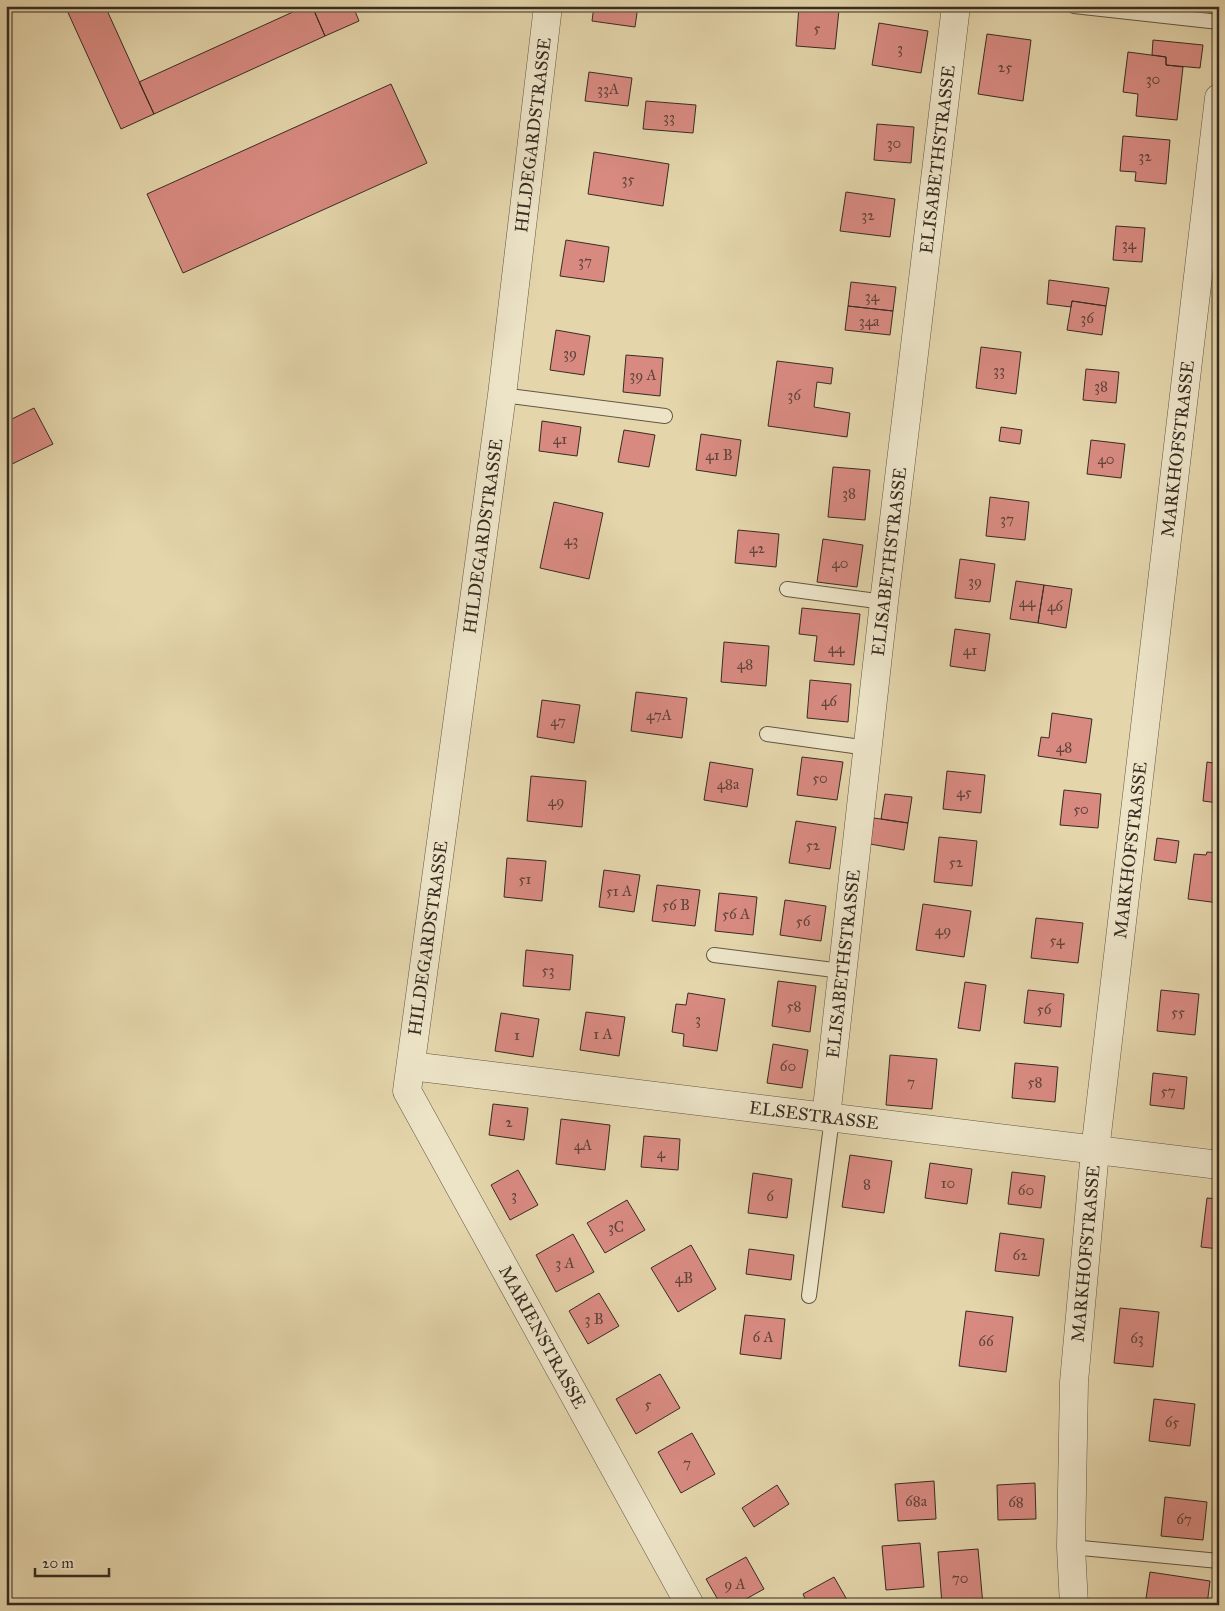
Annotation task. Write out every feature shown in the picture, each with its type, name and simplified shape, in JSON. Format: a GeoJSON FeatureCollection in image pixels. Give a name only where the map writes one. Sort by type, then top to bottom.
{"type":"FeatureCollection","features":[{"type":"Feature","properties":{"kind":"street","name":"HILDEGARDSTRASSE"},"geometry":{"type":"LineString","coordinates":[[411,1066],[502,395],[548,6]]}},
{"type":"Feature","properties":{"kind":"street","name":"ELISABETHSTRASSE"},"geometry":{"type":"LineString","coordinates":[[829,1118],[842,971],[884,602],[956,6]]}},
{"type":"Feature","properties":{"kind":"street","name":"MARKHOFSTRASSE"},"geometry":{"type":"LineString","coordinates":[[1074,1605],[1071,1546],[1074,1382],[1095,1151],[1218,114]]}},
{"type":"Feature","properties":{"kind":"street","name":"ELSESTRASSE"},"geometry":{"type":"LineString","coordinates":[[411,1066],[1219,1165]]}},
{"type":"Feature","properties":{"kind":"street","name":"MARIENSTRASSE"},"geometry":{"type":"LineString","coordinates":[[411,1066],[407,1091],[690,1605]]}},
{"type":"Feature","properties":{"kind":"lane"},"geometry":{"type":"LineString","coordinates":[[1074,6],[1219,22]]}},
{"type":"Feature","properties":{"kind":"lane"},"geometry":{"type":"LineString","coordinates":[[502,395],[666,416]]}},
{"type":"Feature","properties":{"kind":"lane"},"geometry":{"type":"LineString","coordinates":[[788,590],[884,602]]}},
{"type":"Feature","properties":{"kind":"lane"},"geometry":{"type":"LineString","coordinates":[[767,734],[868,748]]}},
{"type":"Feature","properties":{"kind":"lane"},"geometry":{"type":"LineString","coordinates":[[714,955],[842,971]]}},
{"type":"Feature","properties":{"kind":"lane"},"geometry":{"type":"LineString","coordinates":[[809,1296],[829,1118]]}},
{"type":"Feature","properties":{"kind":"lane"},"geometry":{"type":"LineString","coordinates":[[1071,1546],[1219,1561]]}},
{"type":"Feature","properties":{"kind":"building"},"geometry":{"type":"Polygon","coordinates":[[[65,6],[105,6],[154,114],[121,129],[65,6]]]}},
{"type":"Feature","properties":{"kind":"building"},"geometry":{"type":"Polygon","coordinates":[[[306,6],[312,6],[325,36],[154,114],[139,82],[306,6]]]}},
{"type":"Feature","properties":{"kind":"building"},"geometry":{"type":"Polygon","coordinates":[[[312,6],[353,6],[359,21],[325,36],[312,6]]]}},
{"type":"Feature","properties":{"kind":"building"},"geometry":{"type":"Polygon","coordinates":[[[594,6],[638,6],[635,27],[592,21],[594,6]]]}},
{"type":"Feature","properties":{"kind":"building"},"geometry":{"type":"Polygon","coordinates":[[[799,6],[839,10],[835,49],[796,46],[799,6]]]}},
{"type":"Feature","properties":{"kind":"building"},"geometry":{"type":"Polygon","coordinates":[[[879,23],[928,31],[921,73],[872,65],[879,23]]]}},
{"type":"Feature","properties":{"kind":"building"},"geometry":{"type":"Polygon","coordinates":[[[987,34],[1031,40],[1023,101],[978,94],[987,34]]]}},
{"type":"Feature","properties":{"kind":"building"},"geometry":{"type":"Polygon","coordinates":[[[1153,40],[1203,45],[1200,68],[1166,65],[1166,57],[1152,55],[1153,40]]]}},
{"type":"Feature","properties":{"kind":"building"},"geometry":{"type":"Polygon","coordinates":[[[1128,52],[1166,57],[1166,65],[1183,67],[1177,120],[1136,116],[1138,94],[1123,92],[1128,52]]]}},
{"type":"Feature","properties":{"kind":"building"},"geometry":{"type":"Polygon","coordinates":[[[589,72],[632,78],[628,106],[585,101],[589,72]]]}},
{"type":"Feature","properties":{"kind":"building"},"geometry":{"type":"Polygon","coordinates":[[[391,84],[427,163],[183,273],[147,194],[391,84]]]}},
{"type":"Feature","properties":{"kind":"building"},"geometry":{"type":"Polygon","coordinates":[[[646,101],[696,105],[693,133],[643,129],[646,101]]]}},
{"type":"Feature","properties":{"kind":"building"},"geometry":{"type":"Polygon","coordinates":[[[877,124],[914,127],[911,163],[874,160],[877,124]]]}},
{"type":"Feature","properties":{"kind":"building"},"geometry":{"type":"Polygon","coordinates":[[[1123,136],[1170,140],[1166,184],[1135,181],[1136,172],[1120,171],[1123,136]]]}},
{"type":"Feature","properties":{"kind":"building"},"geometry":{"type":"Polygon","coordinates":[[[594,152],[669,164],[663,206],[588,194],[594,152]]]}},
{"type":"Feature","properties":{"kind":"building"},"geometry":{"type":"Polygon","coordinates":[[[846,192],[895,199],[890,237],[840,231],[846,192]]]}},
{"type":"Feature","properties":{"kind":"building"},"geometry":{"type":"Polygon","coordinates":[[[1116,226],[1145,228],[1142,262],[1113,260],[1116,226]]]}},
{"type":"Feature","properties":{"kind":"building"},"geometry":{"type":"Polygon","coordinates":[[[566,240],[609,247],[604,282],[560,276],[566,240]]]}},
{"type":"Feature","properties":{"kind":"building"},"geometry":{"type":"Polygon","coordinates":[[[1049,280],[1109,288],[1106,306],[1072,301],[1071,307],[1047,304],[1049,280]]]}},
{"type":"Feature","properties":{"kind":"building"},"geometry":{"type":"Polygon","coordinates":[[[851,282],[896,287],[893,311],[848,306],[851,282]]]}},
{"type":"Feature","properties":{"kind":"building"},"geometry":{"type":"Polygon","coordinates":[[[1072,301],[1106,306],[1102,335],[1067,330],[1072,301]]]}},
{"type":"Feature","properties":{"kind":"building"},"geometry":{"type":"Polygon","coordinates":[[[848,306],[893,311],[890,335],[845,330],[848,306]]]}},
{"type":"Feature","properties":{"kind":"building"},"geometry":{"type":"Polygon","coordinates":[[[556,330],[590,336],[584,375],[550,370],[556,330]]]}},
{"type":"Feature","properties":{"kind":"building"},"geometry":{"type":"Polygon","coordinates":[[[981,347],[1021,352],[1016,394],[976,388],[981,347]]]}},
{"type":"Feature","properties":{"kind":"building"},"geometry":{"type":"Polygon","coordinates":[[[626,355],[663,358],[660,396],[623,392],[626,355]]]}},
{"type":"Feature","properties":{"kind":"building"},"geometry":{"type":"Polygon","coordinates":[[[777,361],[833,368],[831,384],[817,382],[814,407],[850,413],[847,437],[768,426],[777,361]]]}},
{"type":"Feature","properties":{"kind":"building"},"geometry":{"type":"Polygon","coordinates":[[[1086,369],[1119,372],[1116,403],[1083,400],[1086,369]]]}},
{"type":"Feature","properties":{"kind":"building"},"geometry":{"type":"Polygon","coordinates":[[[34,408],[53,444],[6,467],[6,422],[34,408]]]}},
{"type":"Feature","properties":{"kind":"building"},"geometry":{"type":"Polygon","coordinates":[[[542,421],[581,427],[577,456],[539,451],[542,421]]]}},
{"type":"Feature","properties":{"kind":"building"},"geometry":{"type":"Polygon","coordinates":[[[1001,427],[1022,430],[1020,444],[999,441],[1001,427]]]}},
{"type":"Feature","properties":{"kind":"building"},"geometry":{"type":"Polygon","coordinates":[[[624,430],[655,435],[649,467],[618,462],[624,430]]]}},
{"type":"Feature","properties":{"kind":"building"},"geometry":{"type":"Polygon","coordinates":[[[701,434],[741,440],[736,476],[696,470],[701,434]]]}},
{"type":"Feature","properties":{"kind":"building"},"geometry":{"type":"Polygon","coordinates":[[[1091,440],[1125,444],[1121,478],[1087,474],[1091,440]]]}},
{"type":"Feature","properties":{"kind":"building"},"geometry":{"type":"Polygon","coordinates":[[[833,467],[870,470],[865,520],[828,517],[833,467]]]}},
{"type":"Feature","properties":{"kind":"building"},"geometry":{"type":"Polygon","coordinates":[[[990,497],[1029,502],[1025,540],[986,536],[990,497]]]}},
{"type":"Feature","properties":{"kind":"building"},"geometry":{"type":"Polygon","coordinates":[[[554,502],[603,513],[589,579],[540,568],[554,502]]]}},
{"type":"Feature","properties":{"kind":"building"},"geometry":{"type":"Polygon","coordinates":[[[738,530],[779,534],[776,567],[735,563],[738,530]]]}},
{"type":"Feature","properties":{"kind":"building"},"geometry":{"type":"Polygon","coordinates":[[[823,539],[863,545],[857,587],[817,582],[823,539]]]}},
{"type":"Feature","properties":{"kind":"building"},"geometry":{"type":"Polygon","coordinates":[[[960,559],[995,564],[990,602],[955,598],[960,559]]]}},
{"type":"Feature","properties":{"kind":"building"},"geometry":{"type":"Polygon","coordinates":[[[1016,581],[1044,585],[1038,623],[1010,619],[1016,581]]]}},
{"type":"Feature","properties":{"kind":"building"},"geometry":{"type":"Polygon","coordinates":[[[1044,585],[1072,589],[1066,628],[1038,623],[1044,585]]]}},
{"type":"Feature","properties":{"kind":"building"},"geometry":{"type":"Polygon","coordinates":[[[802,608],[860,614],[854,665],[814,661],[817,636],[799,634],[802,608]]]}},
{"type":"Feature","properties":{"kind":"building"},"geometry":{"type":"Polygon","coordinates":[[[955,629],[990,634],[985,671],[950,666],[955,629]]]}},
{"type":"Feature","properties":{"kind":"building"},"geometry":{"type":"Polygon","coordinates":[[[724,642],[769,646],[766,686],[721,682],[724,642]]]}},
{"type":"Feature","properties":{"kind":"building"},"geometry":{"type":"Polygon","coordinates":[[[810,680],[851,684],[848,722],[807,718],[810,680]]]}},
{"type":"Feature","properties":{"kind":"building"},"geometry":{"type":"Polygon","coordinates":[[[636,692],[687,698],[682,738],[631,731],[636,692]]]}},
{"type":"Feature","properties":{"kind":"building"},"geometry":{"type":"Polygon","coordinates":[[[542,700],[580,705],[574,743],[537,737],[542,700]]]}},
{"type":"Feature","properties":{"kind":"building"},"geometry":{"type":"Polygon","coordinates":[[[1052,713],[1092,719],[1086,763],[1038,756],[1041,737],[1049,738],[1052,713]]]}},
{"type":"Feature","properties":{"kind":"building"},"geometry":{"type":"Polygon","coordinates":[[[802,757],[843,762],[837,800],[797,795],[802,757]]]}},
{"type":"Feature","properties":{"kind":"building"},"geometry":{"type":"Polygon","coordinates":[[[710,762],[753,769],[747,807],[704,800],[710,762]]]}},
{"type":"Feature","properties":{"kind":"building"},"geometry":{"type":"Polygon","coordinates":[[[1207,762],[1219,764],[1219,803],[1203,801],[1207,762]]]}},
{"type":"Feature","properties":{"kind":"building"},"geometry":{"type":"Polygon","coordinates":[[[947,771],[985,775],[981,813],[943,809],[947,771]]]}},
{"type":"Feature","properties":{"kind":"building"},"geometry":{"type":"Polygon","coordinates":[[[531,776],[586,781],[582,827],[527,821],[531,776]]]}},
{"type":"Feature","properties":{"kind":"building"},"geometry":{"type":"Polygon","coordinates":[[[1064,790],[1101,794],[1098,828],[1060,825],[1064,790]]]}},
{"type":"Feature","properties":{"kind":"building"},"geometry":{"type":"Polygon","coordinates":[[[885,794],[912,797],[908,823],[881,819],[885,794]]]}},
{"type":"Feature","properties":{"kind":"building"},"geometry":{"type":"Polygon","coordinates":[[[874,818],[908,823],[904,850],[870,844],[874,818]]]}},
{"type":"Feature","properties":{"kind":"building"},"geometry":{"type":"Polygon","coordinates":[[[796,821],[836,827],[830,869],[789,863],[796,821]]]}},
{"type":"Feature","properties":{"kind":"building"},"geometry":{"type":"Polygon","coordinates":[[[939,837],[977,841],[972,886],[934,882],[939,837]]]}},
{"type":"Feature","properties":{"kind":"building"},"geometry":{"type":"Polygon","coordinates":[[[1157,838],[1179,841],[1176,863],[1154,860],[1157,838]]]}},
{"type":"Feature","properties":{"kind":"building"},"geometry":{"type":"Polygon","coordinates":[[[1207,852],[1219,853],[1219,903],[1188,899],[1194,854],[1206,855],[1207,852]]]}},
{"type":"Feature","properties":{"kind":"building"},"geometry":{"type":"Polygon","coordinates":[[[507,858],[546,861],[542,901],[504,897],[507,858]]]}},
{"type":"Feature","properties":{"kind":"building"},"geometry":{"type":"Polygon","coordinates":[[[604,870],[640,875],[634,912],[599,907],[604,870]]]}},
{"type":"Feature","properties":{"kind":"building"},"geometry":{"type":"Polygon","coordinates":[[[657,885],[700,890],[695,926],[652,921],[657,885]]]}},
{"type":"Feature","properties":{"kind":"building"},"geometry":{"type":"Polygon","coordinates":[[[719,893],[757,897],[753,935],[715,931],[719,893]]]}},
{"type":"Feature","properties":{"kind":"building"},"geometry":{"type":"Polygon","coordinates":[[[785,900],[826,906],[821,941],[780,935],[785,900]]]}},
{"type":"Feature","properties":{"kind":"building"},"geometry":{"type":"Polygon","coordinates":[[[923,904],[971,911],[964,957],[916,950],[923,904]]]}},
{"type":"Feature","properties":{"kind":"building"},"geometry":{"type":"Polygon","coordinates":[[[1036,918],[1083,923],[1078,963],[1031,958],[1036,918]]]}},
{"type":"Feature","properties":{"kind":"building"},"geometry":{"type":"Polygon","coordinates":[[[526,950],[573,955],[570,990],[523,986],[526,950]]]}},
{"type":"Feature","properties":{"kind":"building"},"geometry":{"type":"Polygon","coordinates":[[[778,981],[816,986],[810,1032],[772,1026],[778,981]]]}},
{"type":"Feature","properties":{"kind":"building"},"geometry":{"type":"Polygon","coordinates":[[[965,982],[986,985],[980,1031],[958,1028],[965,982]]]}},
{"type":"Feature","properties":{"kind":"building"},"geometry":{"type":"Polygon","coordinates":[[[1028,990],[1064,994],[1061,1027],[1024,1023],[1028,990]]]}},
{"type":"Feature","properties":{"kind":"building"},"geometry":{"type":"Polygon","coordinates":[[[1161,990],[1199,994],[1195,1035],[1157,1031],[1161,990]]]}},
{"type":"Feature","properties":{"kind":"building"},"geometry":{"type":"Polygon","coordinates":[[[688,993],[725,999],[717,1051],[683,1046],[684,1034],[672,1032],[676,1004],[686,1005],[688,993]]]}},
{"type":"Feature","properties":{"kind":"building"},"geometry":{"type":"Polygon","coordinates":[[[586,1012],[625,1017],[619,1056],[580,1050],[586,1012]]]}},
{"type":"Feature","properties":{"kind":"building"},"geometry":{"type":"Polygon","coordinates":[[[501,1013],[539,1019],[533,1057],[495,1051],[501,1013]]]}},
{"type":"Feature","properties":{"kind":"building"},"geometry":{"type":"Polygon","coordinates":[[[773,1044],[808,1050],[802,1088],[767,1083],[773,1044]]]}},
{"type":"Feature","properties":{"kind":"building"},"geometry":{"type":"Polygon","coordinates":[[[890,1055],[937,1059],[932,1109],[886,1105],[890,1055]]]}},
{"type":"Feature","properties":{"kind":"building"},"geometry":{"type":"Polygon","coordinates":[[[1015,1063],[1058,1067],[1055,1102],[1012,1098],[1015,1063]]]}},
{"type":"Feature","properties":{"kind":"building"},"geometry":{"type":"Polygon","coordinates":[[[1153,1073],[1187,1077],[1184,1109],[1150,1105],[1153,1073]]]}},
{"type":"Feature","properties":{"kind":"building"},"geometry":{"type":"Polygon","coordinates":[[[493,1104],[528,1108],[524,1140],[489,1135],[493,1104]]]}},
{"type":"Feature","properties":{"kind":"building"},"geometry":{"type":"Polygon","coordinates":[[[561,1119],[610,1125],[605,1170],[556,1164],[561,1119]]]}},
{"type":"Feature","properties":{"kind":"building"},"geometry":{"type":"Polygon","coordinates":[[[644,1136],[680,1139],[678,1170],[641,1167],[644,1136]]]}},
{"type":"Feature","properties":{"kind":"building"},"geometry":{"type":"Polygon","coordinates":[[[850,1155],[892,1161],[884,1213],[842,1207],[850,1155]]]}},
{"type":"Feature","properties":{"kind":"building"},"geometry":{"type":"Polygon","coordinates":[[[930,1163],[972,1169],[967,1204],[925,1198],[930,1163]]]}},
{"type":"Feature","properties":{"kind":"building"},"geometry":{"type":"Polygon","coordinates":[[[518,1170],[538,1205],[510,1220],[491,1185],[518,1170]]]}},
{"type":"Feature","properties":{"kind":"building"},"geometry":{"type":"Polygon","coordinates":[[[1012,1172],[1045,1176],[1041,1208],[1008,1204],[1012,1172]]]}},
{"type":"Feature","properties":{"kind":"building"},"geometry":{"type":"Polygon","coordinates":[[[753,1173],[792,1179],[787,1218],[748,1213],[753,1173]]]}},
{"type":"Feature","properties":{"kind":"building"},"geometry":{"type":"Polygon","coordinates":[[[1207,1198],[1219,1199],[1219,1249],[1201,1247],[1207,1198]]]}},
{"type":"Feature","properties":{"kind":"building"},"geometry":{"type":"Polygon","coordinates":[[[627,1200],[645,1230],[605,1253],[587,1223],[627,1200]]]}},
{"type":"Feature","properties":{"kind":"building"},"geometry":{"type":"Polygon","coordinates":[[[1000,1233],[1044,1239],[1039,1276],[995,1271],[1000,1233]]]}},
{"type":"Feature","properties":{"kind":"building"},"geometry":{"type":"Polygon","coordinates":[[[573,1234],[594,1272],[556,1292],[536,1255],[573,1234]]]}},
{"type":"Feature","properties":{"kind":"building"},"geometry":{"type":"Polygon","coordinates":[[[691,1245],[716,1289],[678,1312],[651,1268],[691,1245]]]}},
{"type":"Feature","properties":{"kind":"building"},"geometry":{"type":"Polygon","coordinates":[[[749,1249],[794,1255],[791,1280],[746,1274],[749,1249]]]}},
{"type":"Feature","properties":{"kind":"building"},"geometry":{"type":"Polygon","coordinates":[[[599,1293],[619,1326],[588,1344],[569,1311],[599,1293]]]}},
{"type":"Feature","properties":{"kind":"building"},"geometry":{"type":"Polygon","coordinates":[[[1120,1308],[1159,1312],[1153,1367],[1114,1363],[1120,1308]]]}},
{"type":"Feature","properties":{"kind":"building"},"geometry":{"type":"Polygon","coordinates":[[[966,1311],[1013,1317],[1006,1372],[959,1366],[966,1311]]]}},
{"type":"Feature","properties":{"kind":"building"},"geometry":{"type":"Polygon","coordinates":[[[745,1315],[785,1319],[781,1359],[740,1354],[745,1315]]]}},
{"type":"Feature","properties":{"kind":"building"},"geometry":{"type":"Polygon","coordinates":[[[660,1374],[680,1408],[636,1434],[616,1399],[660,1374]]]}},
{"type":"Feature","properties":{"kind":"building"},"geometry":{"type":"Polygon","coordinates":[[[1154,1399],[1195,1404],[1190,1446],[1149,1441],[1154,1399]]]}},
{"type":"Feature","properties":{"kind":"building"},"geometry":{"type":"Polygon","coordinates":[[[692,1433],[715,1474],[681,1493],[658,1452],[692,1433]]]}},
{"type":"Feature","properties":{"kind":"building"},"geometry":{"type":"Polygon","coordinates":[[[934,1481],[936,1519],[898,1521],[895,1484],[934,1481]]]}},
{"type":"Feature","properties":{"kind":"building"},"geometry":{"type":"Polygon","coordinates":[[[1035,1483],[1036,1519],[998,1520],[997,1485],[1035,1483]]]}},
{"type":"Feature","properties":{"kind":"building"},"geometry":{"type":"Polygon","coordinates":[[[777,1485],[789,1504],[754,1527],[742,1508],[777,1485]]]}},
{"type":"Feature","properties":{"kind":"building"},"geometry":{"type":"Polygon","coordinates":[[[1165,1497],[1207,1502],[1203,1540],[1161,1536],[1165,1497]]]}},
{"type":"Feature","properties":{"kind":"building"},"geometry":{"type":"Polygon","coordinates":[[[920,1543],[924,1587],[886,1590],[882,1546],[920,1543]]]}},
{"type":"Feature","properties":{"kind":"building"},"geometry":{"type":"Polygon","coordinates":[[[978,1549],[983,1605],[942,1605],[938,1552],[978,1549]]]}},
{"type":"Feature","properties":{"kind":"building"},"geometry":{"type":"Polygon","coordinates":[[[746,1557],[764,1589],[735,1605],[721,1605],[706,1579],[746,1557]]]}},
{"type":"Feature","properties":{"kind":"building"},"geometry":{"type":"Polygon","coordinates":[[[1150,1572],[1210,1581],[1207,1605],[1145,1605],[1150,1572]]]}},
{"type":"Feature","properties":{"kind":"building"},"geometry":{"type":"Polygon","coordinates":[[[834,1577],[850,1605],[808,1605],[803,1594],[834,1577]]]}}]}
